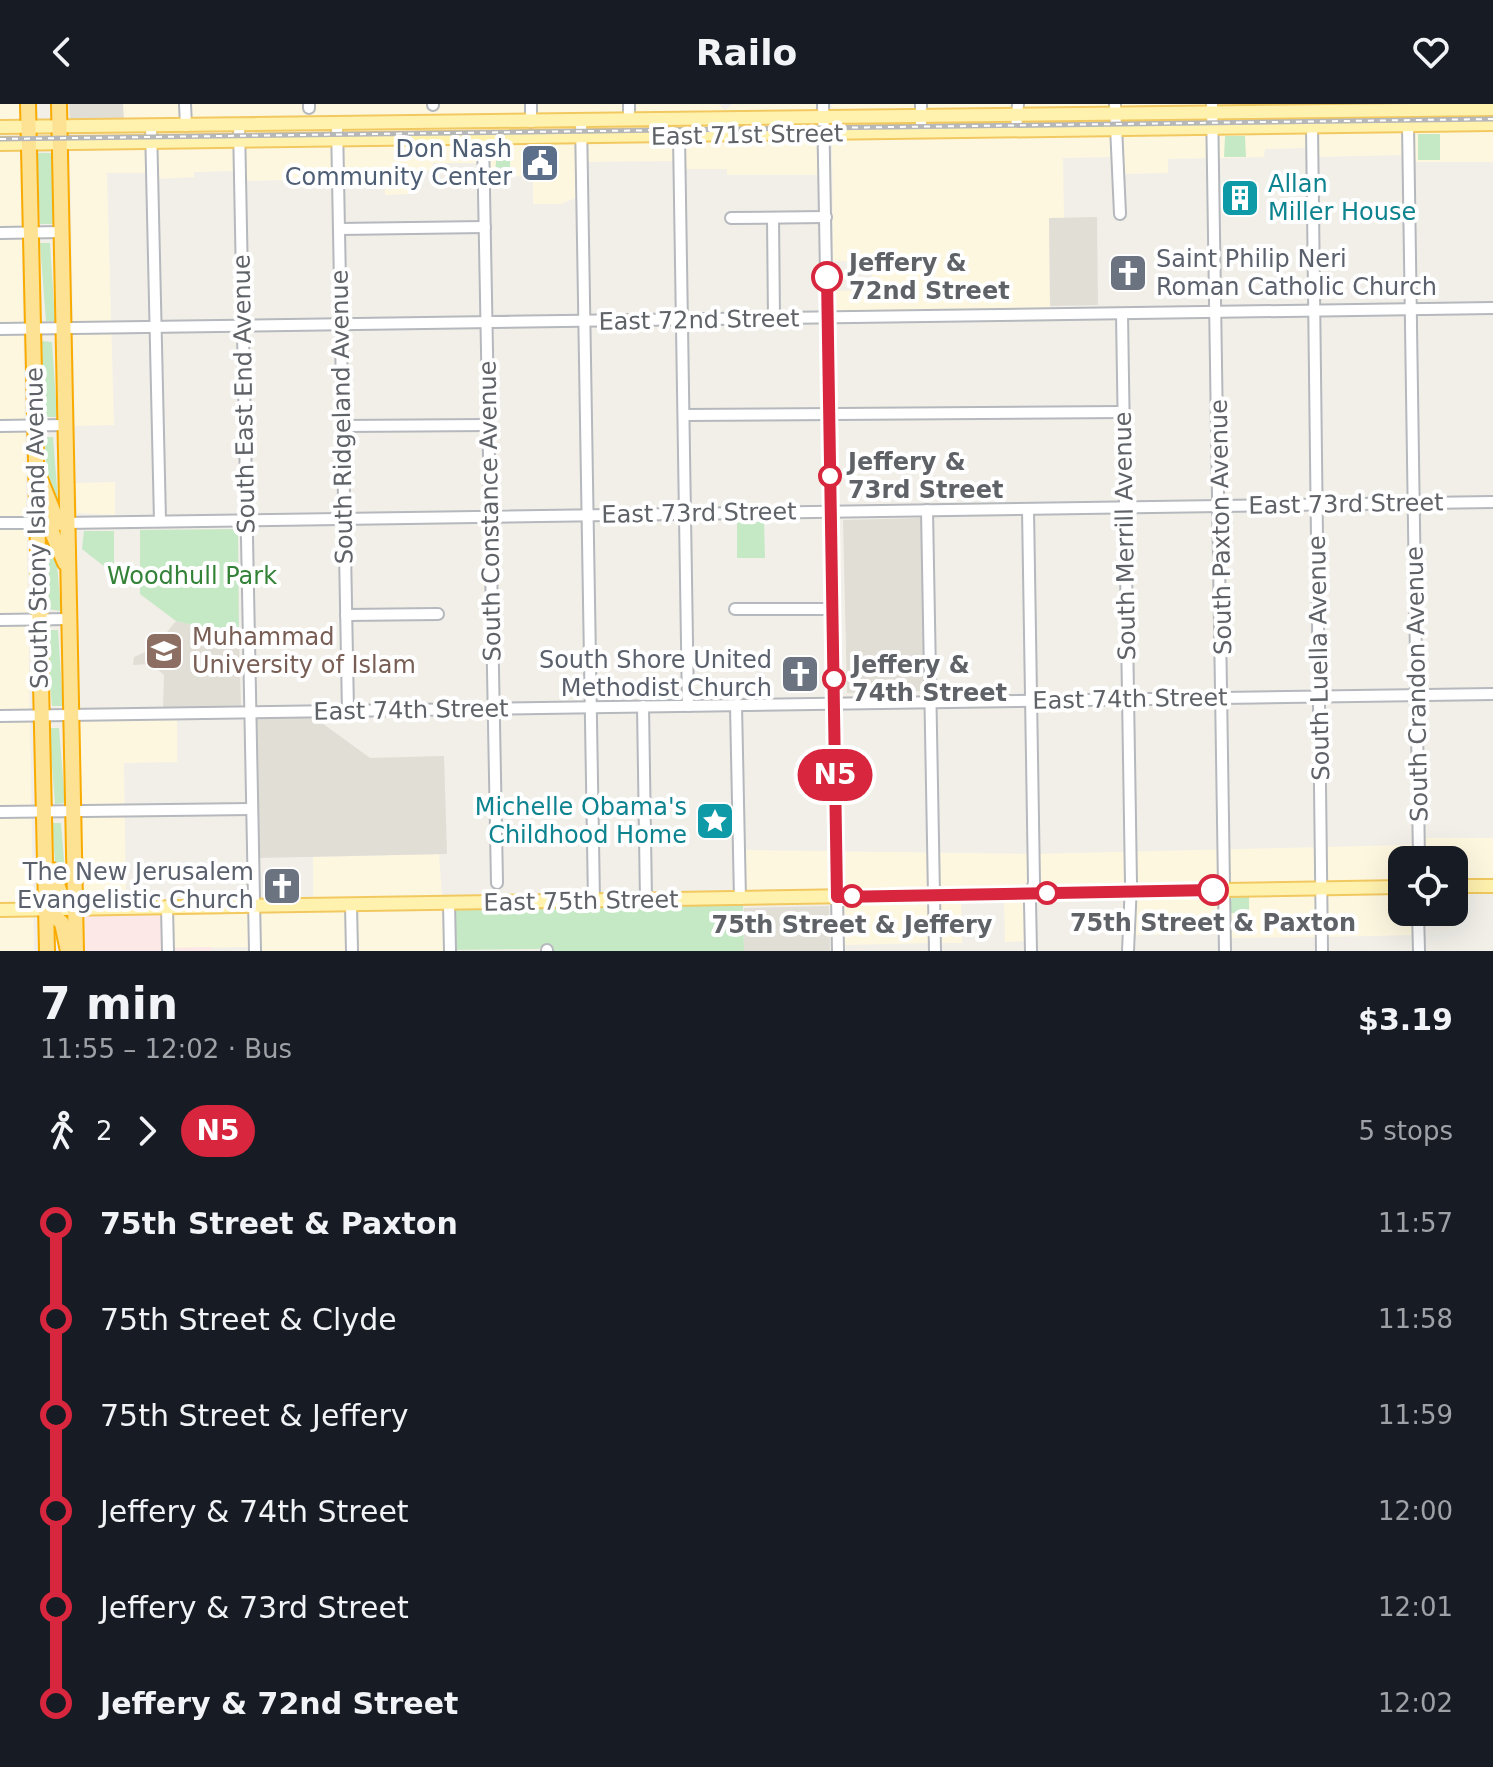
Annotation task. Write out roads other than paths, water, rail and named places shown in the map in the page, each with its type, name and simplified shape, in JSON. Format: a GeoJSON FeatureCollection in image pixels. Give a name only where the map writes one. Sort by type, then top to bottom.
{"type":"FeatureCollection","features":[{"type":"Feature","properties":{"kind":"highway","name":"South Stony Island Avenue"},"geometry":{"type":"LineString","coordinates":[[28,104],[36,472],[68,571],[76,951]]}},
{"type":"Feature","properties":{"kind":"highway","name":"South Stony Island Avenue"},"geometry":{"type":"LineString","coordinates":[[47,951],[39,619],[66,425],[59,104]]}},
{"type":"Feature","properties":{"kind":"highway"},"geometry":{"type":"LineString","coordinates":[[36,472],[53,523]]}},
{"type":"Feature","properties":{"kind":"highway"},"geometry":{"type":"LineString","coordinates":[[45,853],[62,898],[75,909]]}},
{"type":"Feature","properties":{"kind":"highway"},"geometry":{"type":"LineString","coordinates":[[46,909],[62,923],[68,951]]}},
{"type":"Feature","properties":{"kind":"main road","name":"East 71st Street"},"geometry":{"type":"LineString","coordinates":[[0,127],[531,122],[824,110],[1471,106],[1493,109]]}},
{"type":"Feature","properties":{"kind":"main road","name":"East 71st Street"},"geometry":{"type":"LineString","coordinates":[[0,144],[1493,124]]}},
{"type":"Feature","properties":{"kind":"main road"},"geometry":{"type":"LineString","coordinates":[[1468,886],[1493,886]]}},
{"type":"Feature","properties":{"kind":"main road","name":"East 75th Street"},"geometry":{"type":"LineString","coordinates":[[0,910],[1388,887]]}},
{"type":"Feature","properties":{"kind":"street"},"geometry":{"type":"LineString","coordinates":[[185,104],[186,126]]}},
{"type":"Feature","properties":{"kind":"street"},"geometry":{"type":"LineString","coordinates":[[531,104],[531,122]]}},
{"type":"Feature","properties":{"kind":"street"},"geometry":{"type":"LineString","coordinates":[[629,104],[629,119]]}},
{"type":"Feature","properties":{"kind":"street"},"geometry":{"type":"LineString","coordinates":[[1471,106],[1471,124]]}},
{"type":"Feature","properties":{"kind":"street","name":"South Paxton Avenue"},"geometry":{"type":"LineString","coordinates":[[1212,108],[1225,951]]}},
{"type":"Feature","properties":{"kind":"street"},"geometry":{"type":"LineString","coordinates":[[1342,108],[1342,126]]}},
{"type":"Feature","properties":{"kind":"street"},"geometry":{"type":"LineString","coordinates":[[1116,109],[1120,214]]}},
{"type":"Feature","properties":{"kind":"street"},"geometry":{"type":"LineString","coordinates":[[824,110],[838,951]]}},
{"type":"Feature","properties":{"kind":"street"},"geometry":{"type":"LineString","coordinates":[[921,110],[921,132]]}},
{"type":"Feature","properties":{"kind":"street"},"geometry":{"type":"LineString","coordinates":[[1016,131],[1017,110]]}},
{"type":"Feature","properties":{"kind":"street"},"geometry":{"type":"LineString","coordinates":[[581,120],[594,901]]}},
{"type":"Feature","properties":{"kind":"street"},"geometry":{"type":"LineString","coordinates":[[433,123],[433,138]]}},
{"type":"Feature","properties":{"kind":"street","name":"South Ridgeland Avenue"},"geometry":{"type":"LineString","coordinates":[[337,124],[348,711]]}},
{"type":"Feature","properties":{"kind":"street","name":"South Crandon Avenue"},"geometry":{"type":"LineString","coordinates":[[1408,124],[1419,846]]}},
{"type":"Feature","properties":{"kind":"street","name":"South East End Avenue"},"geometry":{"type":"LineString","coordinates":[[239,125],[255,951]]}},
{"type":"Feature","properties":{"kind":"street"},"geometry":{"type":"LineString","coordinates":[[151,126],[160,521]]}},
{"type":"Feature","properties":{"kind":"street","name":"South Luella Avenue"},"geometry":{"type":"LineString","coordinates":[[1312,126],[1322,951]]}},
{"type":"Feature","properties":{"kind":"street"},"geometry":{"type":"LineString","coordinates":[[679,136],[688,706]]}},
{"type":"Feature","properties":{"kind":"street","name":"South Constance Avenue"},"geometry":{"type":"LineString","coordinates":[[483,138],[497,883]]}},
{"type":"Feature","properties":{"kind":"street"},"geometry":{"type":"LineString","coordinates":[[731,218],[826,217]]}},
{"type":"Feature","properties":{"kind":"street"},"geometry":{"type":"LineString","coordinates":[[773,218],[774,319]]}},
{"type":"Feature","properties":{"kind":"street"},"geometry":{"type":"LineString","coordinates":[[339,229],[485,227]]}},
{"type":"Feature","properties":{"kind":"street"},"geometry":{"type":"LineString","coordinates":[[0,233],[62,232]]}},
{"type":"Feature","properties":{"kind":"street","name":"East 72nd Street"},"geometry":{"type":"LineString","coordinates":[[0,329],[1493,308]]}},
{"type":"Feature","properties":{"kind":"street","name":"South Merrill Avenue"},"geometry":{"type":"LineString","coordinates":[[1122,314],[1128,951]]}},
{"type":"Feature","properties":{"kind":"street"},"geometry":{"type":"LineString","coordinates":[[684,415],[1124,412]]}},
{"type":"Feature","properties":{"kind":"street"},"geometry":{"type":"LineString","coordinates":[[0,426],[66,425]]}},
{"type":"Feature","properties":{"kind":"street"},"geometry":{"type":"LineString","coordinates":[[343,426],[488,425]]}},
{"type":"Feature","properties":{"kind":"street","name":"East 73rd Street"},"geometry":{"type":"LineString","coordinates":[[0,523],[1493,502]]}},
{"type":"Feature","properties":{"kind":"street"},"geometry":{"type":"LineString","coordinates":[[1028,509],[1031,951]]}},
{"type":"Feature","properties":{"kind":"street"},"geometry":{"type":"LineString","coordinates":[[927,510],[935,951]]}},
{"type":"Feature","properties":{"kind":"street"},"geometry":{"type":"LineString","coordinates":[[735,609],[832,609]]}},
{"type":"Feature","properties":{"kind":"street"},"geometry":{"type":"LineString","coordinates":[[346,615],[438,614]]}},
{"type":"Feature","properties":{"kind":"street"},"geometry":{"type":"LineString","coordinates":[[0,620],[69,619]]}},
{"type":"Feature","properties":{"kind":"street","name":"East 74th Street"},"geometry":{"type":"LineString","coordinates":[[0,716],[1493,694]]}},
{"type":"Feature","properties":{"kind":"street"},"geometry":{"type":"LineString","coordinates":[[736,705],[740,899]]}},
{"type":"Feature","properties":{"kind":"street"},"geometry":{"type":"LineString","coordinates":[[643,706],[646,900]]}},
{"type":"Feature","properties":{"kind":"street"},"geometry":{"type":"LineString","coordinates":[[0,812],[252,809]]}},
{"type":"Feature","properties":{"kind":"street"},"geometry":{"type":"LineString","coordinates":[[449,903],[450,951]]}},
{"type":"Feature","properties":{"kind":"street"},"geometry":{"type":"LineString","coordinates":[[351,905],[352,951]]}},
{"type":"Feature","properties":{"kind":"street"},"geometry":{"type":"LineString","coordinates":[[167,907],[168,951]]}},
{"type":"Feature","properties":{"kind":"street"},"geometry":{"type":"LineString","coordinates":[[1418,926],[1419,951]]}},
{"type":"Feature","properties":{"kind":"railway"},"geometry":{"type":"LineString","coordinates":[[0,139],[1493,119]]}},
{"type":"Feature","properties":{"kind":"place","name":"Don Nash Community Center"},"geometry":{"type":"Point","coordinates":[540,163]}},
{"type":"Feature","properties":{"kind":"place","name":"Allan Miller House"},"geometry":{"type":"Point","coordinates":[1240,198]}},
{"type":"Feature","properties":{"kind":"place","name":"Saint Philip Neri Roman Catholic Church"},"geometry":{"type":"Point","coordinates":[1128,273]}},
{"type":"Feature","properties":{"kind":"place","name":"Jeffery & 72nd Street"},"geometry":{"type":"Point","coordinates":[827,277]}},
{"type":"Feature","properties":{"kind":"place","name":"Jeffery & 73rd Street"},"geometry":{"type":"Point","coordinates":[830,476]}},
{"type":"Feature","properties":{"kind":"place","name":"Muhammad University of Islam"},"geometry":{"type":"Point","coordinates":[164,651]}},
{"type":"Feature","properties":{"kind":"place","name":"South Shore United Methodist Church"},"geometry":{"type":"Point","coordinates":[800,674]}},
{"type":"Feature","properties":{"kind":"place","name":"Jeffery & 74th Street"},"geometry":{"type":"Point","coordinates":[834,679]}},
{"type":"Feature","properties":{"kind":"place","name":"Michelle Obama's Childhood Home"},"geometry":{"type":"Point","coordinates":[715,821]}},
{"type":"Feature","properties":{"kind":"place","name":"The New Jerusalem Evangelistic Church"},"geometry":{"type":"Point","coordinates":[282,886]}},
{"type":"Feature","properties":{"kind":"place","name":"75th Street & Paxton"},"geometry":{"type":"Point","coordinates":[1213,890]}},
{"type":"Feature","properties":{"kind":"place","name":"75th Street & Jeffery"},"geometry":{"type":"Point","coordinates":[852,896]}},
{"type":"Feature","properties":{"kind":"park label","name":"Woodhull Park"},"geometry":{"type":"Point","coordinates":[192,576]}}]}
